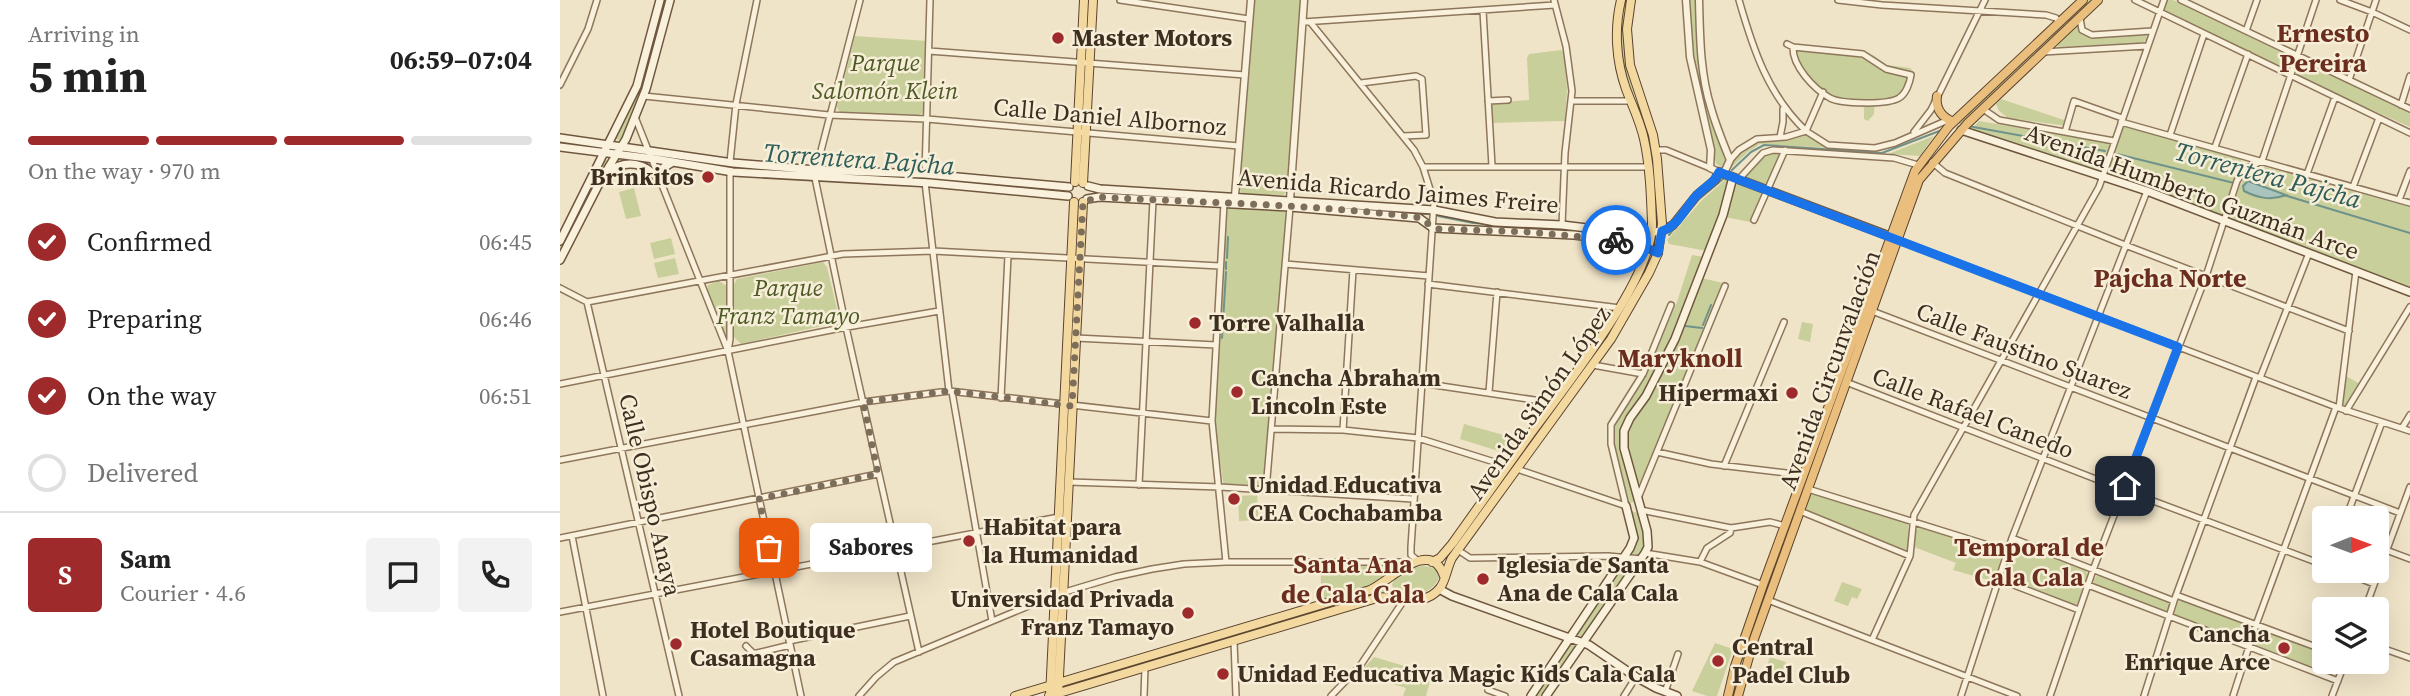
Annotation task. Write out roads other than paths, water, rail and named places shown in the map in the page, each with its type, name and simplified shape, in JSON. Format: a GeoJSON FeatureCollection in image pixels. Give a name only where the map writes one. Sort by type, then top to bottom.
{"type":"FeatureCollection","features":[{"type":"Feature","properties":{"kind":"highway","name":"Avenida Circunvalación"},"geometry":{"type":"LineString","coordinates":[[1728,696],[1735,666],[1763,585],[1917,165],[1948,125],[2083,0]]}},
{"type":"Feature","properties":{"kind":"highway","name":"Avenida Circunvalación"},"geometry":{"type":"LineString","coordinates":[[1738,696],[1745,665],[1919,180],[1963,128],[2098,0]]}},
{"type":"Feature","properties":{"kind":"highway"},"geometry":{"type":"LineString","coordinates":[[1937,96],[1937,108],[1948,125]]}},
{"type":"Feature","properties":{"kind":"main road"},"geometry":{"type":"LineString","coordinates":[[560,241],[636,86],[660,0]]}},
{"type":"Feature","properties":{"kind":"main road"},"geometry":{"type":"LineString","coordinates":[[560,260],[602,178],[623,146],[643,96],[670,0]]}},
{"type":"Feature","properties":{"kind":"main road"},"geometry":{"type":"LineString","coordinates":[[1084,0],[1086,62]]}},
{"type":"Feature","properties":{"kind":"main road"},"geometry":{"type":"LineString","coordinates":[[1015,696],[1055,684],[1079,677],[1370,590],[1391,577],[1399,568],[1418,562],[1432,562],[1440,567],[1444,576],[1440,589],[1420,600],[1377,598],[1053,695],[1055,684],[1060,663],[1059,517],[1068,405],[1086,62],[1093,0]]}},
{"type":"Feature","properties":{"kind":"main road","name":"Avenida Simón López"},"geometry":{"type":"LineString","coordinates":[[1444,576],[1458,550],[1593,365],[1658,253],[1662,231],[1656,150],[1635,99],[1622,77],[1617,24],[1620,0]]}},
{"type":"Feature","properties":{"kind":"main road","name":"Avenida Simón López"},"geometry":{"type":"LineString","coordinates":[[1432,562],[1446,552],[1594,346],[1623,310],[1649,250],[1652,232],[1648,167],[1628,52],[1630,0]]}},
{"type":"Feature","properties":{"kind":"main road","name":"Avenida Humberto Guzmán Arce"},"geometry":{"type":"LineString","coordinates":[[1963,128],[2147,191],[2410,292]]}},
{"type":"Feature","properties":{"kind":"main road"},"geometry":{"type":"LineString","coordinates":[[560,138],[816,174]]}},
{"type":"Feature","properties":{"kind":"main road"},"geometry":{"type":"LineString","coordinates":[[560,147],[730,171],[925,178],[1078,192]]}},
{"type":"Feature","properties":{"kind":"main road"},"geometry":{"type":"LineString","coordinates":[[602,178],[614,167],[634,163],[651,171],[659,180],[663,168],[674,162]]}},
{"type":"Feature","properties":{"kind":"main road"},"geometry":{"type":"LineString","coordinates":[[1662,231],[1673,225],[1697,195],[1722,173],[1889,236]]}},
{"type":"Feature","properties":{"kind":"main road"},"geometry":{"type":"LineString","coordinates":[[1546,696],[1644,556],[1648,540],[1624,447],[1624,431],[1646,396],[1675,339],[1736,178]]}},
{"type":"Feature","properties":{"kind":"main road","name":"Avenida Ricardo Jaimes Freire"},"geometry":{"type":"LineString","coordinates":[[1078,192],[1100,189],[1235,196],[1419,218],[1433,228],[1574,235],[1634,242],[1658,253]]}},
{"type":"Feature","properties":{"kind":"main road","name":"Avenida Ricardo Jaimes Freire"},"geometry":{"type":"LineString","coordinates":[[1078,192],[1099,197],[1224,204],[1290,203],[1434,210],[1479,220],[1562,225],[1624,233],[1662,231]]}},
{"type":"Feature","properties":{"kind":"main road"},"geometry":{"type":"LineString","coordinates":[[1055,684],[1059,593],[1069,482],[1068,405],[1076,338],[1075,258]]}},
{"type":"Feature","properties":{"kind":"main road"},"geometry":{"type":"LineString","coordinates":[[1531,696],[1625,558],[1634,538],[1626,506],[1641,510]]}},
{"type":"Feature","properties":{"kind":"main road"},"geometry":{"type":"LineString","coordinates":[[1391,577],[1389,588],[1394,598]]}},
{"type":"Feature","properties":{"kind":"main road"},"geometry":{"type":"LineString","coordinates":[[1440,589],[1451,596],[1571,637],[1599,650],[1636,677],[1677,696]]}},
{"type":"Feature","properties":{"kind":"main road"},"geometry":{"type":"LineString","coordinates":[[1060,663],[1068,672],[1079,677]]}},
{"type":"Feature","properties":{"kind":"street"},"geometry":{"type":"LineString","coordinates":[[560,85],[588,29],[597,0]]}},
{"type":"Feature","properties":{"kind":"street"},"geometry":{"type":"LineString","coordinates":[[730,162],[736,104],[757,0]]}},
{"type":"Feature","properties":{"kind":"street"},"geometry":{"type":"LineString","coordinates":[[860,0],[816,174],[846,327],[919,652]]}},
{"type":"Feature","properties":{"kind":"street"},"geometry":{"type":"LineString","coordinates":[[930,0],[925,178],[939,311],[951,392],[992,621]]}},
{"type":"Feature","properties":{"kind":"street"},"geometry":{"type":"LineString","coordinates":[[1120,0],[1249,19]]}},
{"type":"Feature","properties":{"kind":"street"},"geometry":{"type":"LineString","coordinates":[[1235,196],[1251,0]]}},
{"type":"Feature","properties":{"kind":"street"},"geometry":{"type":"LineString","coordinates":[[1266,490],[1304,0]]}},
{"type":"Feature","properties":{"kind":"street"},"geometry":{"type":"LineString","coordinates":[[1686,0],[1690,57],[1712,156],[1710,168]]}},
{"type":"Feature","properties":{"kind":"street"},"geometry":{"type":"LineString","coordinates":[[1699,0],[1700,56],[1711,111],[1730,159]]}},
{"type":"Feature","properties":{"kind":"street"},"geometry":{"type":"LineString","coordinates":[[1739,0],[1757,58],[1782,106],[1806,131],[1828,145],[1885,147],[1912,135],[1948,125]]}},
{"type":"Feature","properties":{"kind":"street"},"geometry":{"type":"LineString","coordinates":[[1838,0],[2046,15],[2056,18],[2060,23]]}},
{"type":"Feature","properties":{"kind":"street"},"geometry":{"type":"LineString","coordinates":[[1943,8],[1947,0]]}},
{"type":"Feature","properties":{"kind":"street"},"geometry":{"type":"LineString","coordinates":[[1912,135],[1931,110],[1985,0]]}},
{"type":"Feature","properties":{"kind":"street"},"geometry":{"type":"LineString","coordinates":[[2135,0],[2410,132]]}},
{"type":"Feature","properties":{"kind":"street"},"geometry":{"type":"LineString","coordinates":[[1872,640],[1910,556],[1912,522],[1962,428],[2099,187],[2164,0]]}},
{"type":"Feature","properties":{"kind":"street"},"geometry":{"type":"LineString","coordinates":[[2181,0],[2410,109]]}},
{"type":"Feature","properties":{"kind":"street"},"geometry":{"type":"LineString","coordinates":[[2246,32],[2257,0]]}},
{"type":"Feature","properties":{"kind":"street"},"geometry":{"type":"LineString","coordinates":[[2245,169],[2262,161],[2316,0]]}},
{"type":"Feature","properties":{"kind":"street"},"geometry":{"type":"LineString","coordinates":[[2340,0],[2410,30]]}},
{"type":"Feature","properties":{"kind":"street"},"geometry":{"type":"LineString","coordinates":[[2349,80],[2376,0]]}},
{"type":"Feature","properties":{"kind":"street"},"geometry":{"type":"LineString","coordinates":[[1303,22],[1483,11],[1554,3],[1568,56],[1571,101],[1564,168],[1562,225]]}},
{"type":"Feature","properties":{"kind":"street"},"geometry":{"type":"LineString","coordinates":[[1483,11],[1492,166]]}},
{"type":"Feature","properties":{"kind":"street"},"geometry":{"type":"LineString","coordinates":[[2080,17],[2082,30],[2091,35],[2152,31]]}},
{"type":"Feature","properties":{"kind":"street"},"geometry":{"type":"LineString","coordinates":[[1311,23],[1403,136],[1423,167],[1434,210],[1410,551],[1418,562]]}},
{"type":"Feature","properties":{"kind":"street"},"geometry":{"type":"LineString","coordinates":[[2170,135],[2204,34]]}},
{"type":"Feature","properties":{"kind":"street"},"geometry":{"type":"LineString","coordinates":[[1911,75],[1905,93],[1900,98],[1869,103],[1842,101],[1830,98],[1799,69],[1790,46],[1863,54],[1886,69],[1911,75],[1921,72]]}},
{"type":"Feature","properties":{"kind":"street"},"geometry":{"type":"LineString","coordinates":[[2043,52],[2147,46]]}},
{"type":"Feature","properties":{"kind":"street"},"geometry":{"type":"LineString","coordinates":[[929,51],[1245,75]]}},
{"type":"Feature","properties":{"kind":"street"},"geometry":{"type":"LineString","coordinates":[[2215,147],[2248,54]]}},
{"type":"Feature","properties":{"kind":"street"},"geometry":{"type":"LineString","coordinates":[[1362,83],[1416,76],[1422,79],[1426,135],[1403,136]]}},
{"type":"Feature","properties":{"kind":"street"},"geometry":{"type":"LineString","coordinates":[[2401,105],[2410,76]]}},
{"type":"Feature","properties":{"kind":"street"},"geometry":{"type":"LineString","coordinates":[[1806,131],[1823,92]]}},
{"type":"Feature","properties":{"kind":"street","name":"Calle Daniel Albornoz"},"geometry":{"type":"LineString","coordinates":[[643,96],[829,115],[927,119],[1239,146]]}},
{"type":"Feature","properties":{"kind":"street"},"geometry":{"type":"LineString","coordinates":[[2307,174],[2335,97]]}},
{"type":"Feature","properties":{"kind":"street"},"geometry":{"type":"LineString","coordinates":[[1571,101],[1635,99]]}},
{"type":"Feature","properties":{"kind":"street"},"geometry":{"type":"LineString","coordinates":[[1488,101],[1507,100]]}},
{"type":"Feature","properties":{"kind":"street"},"geometry":{"type":"LineString","coordinates":[[2065,132],[2074,102],[2170,135],[2410,203]]}},
{"type":"Feature","properties":{"kind":"street"},"geometry":{"type":"LineString","coordinates":[[1780,137],[1782,106]]}},
{"type":"Feature","properties":{"kind":"street"},"geometry":{"type":"LineString","coordinates":[[1983,108],[1999,120],[2065,132],[2112,148]]}},
{"type":"Feature","properties":{"kind":"street"},"geometry":{"type":"LineString","coordinates":[[1701,112],[1711,111]]}},
{"type":"Feature","properties":{"kind":"street"},"geometry":{"type":"LineString","coordinates":[[635,117],[728,351],[801,696]]}},
{"type":"Feature","properties":{"kind":"street"},"geometry":{"type":"LineString","coordinates":[[2353,187],[2379,118]]}},
{"type":"Feature","properties":{"kind":"street"},"geometry":{"type":"LineString","coordinates":[[1656,150],[1666,150],[1722,173],[1730,159],[1750,142],[1806,131]]}},
{"type":"Feature","properties":{"kind":"street"},"geometry":{"type":"LineString","coordinates":[[1736,178],[1763,153],[1773,150],[1894,158],[1917,165]]}},
{"type":"Feature","properties":{"kind":"street"},"geometry":{"type":"LineString","coordinates":[[1754,220],[1785,150]]}},
{"type":"Feature","properties":{"kind":"street"},"geometry":{"type":"LineString","coordinates":[[2050,696],[2093,569],[2206,276],[2237,184],[2245,169],[2246,164],[2241,154]]}},
{"type":"Feature","properties":{"kind":"street"},"geometry":{"type":"LineString","coordinates":[[1932,162],[1945,173],[2349,331]]}},
{"type":"Feature","properties":{"kind":"street"},"geometry":{"type":"LineString","coordinates":[[1423,167],[1648,167]]}},
{"type":"Feature","properties":{"kind":"street"},"geometry":{"type":"LineString","coordinates":[[728,351],[730,171]]}},
{"type":"Feature","properties":{"kind":"street"},"geometry":{"type":"LineString","coordinates":[[2399,200],[2410,171]]}},
{"type":"Feature","properties":{"kind":"street"},"geometry":{"type":"LineString","coordinates":[[1961,696],[2007,551],[2147,191]]}},
{"type":"Feature","properties":{"kind":"street"},"geometry":{"type":"LineString","coordinates":[[1139,485],[1153,200]]}},
{"type":"Feature","properties":{"kind":"street"},"geometry":{"type":"LineString","coordinates":[[1224,204],[1212,421],[1226,562]]}},
{"type":"Feature","properties":{"kind":"street"},"geometry":{"type":"LineString","coordinates":[[1889,236],[2346,411],[2410,431]]}},
{"type":"Feature","properties":{"kind":"street"},"geometry":{"type":"LineString","coordinates":[[560,288],[587,302],[831,256],[933,251],[1220,266]]}},
{"type":"Feature","properties":{"kind":"street"},"geometry":{"type":"LineString","coordinates":[[2144,696],[2175,598],[2229,450],[2309,253]]}},
{"type":"Feature","properties":{"kind":"street"},"geometry":{"type":"LineString","coordinates":[[1001,398],[1008,256]]}},
{"type":"Feature","properties":{"kind":"street"},"geometry":{"type":"LineString","coordinates":[[1285,264],[1429,276]]}},
{"type":"Feature","properties":{"kind":"street"},"geometry":{"type":"LineString","coordinates":[[1343,430],[1353,270]]}},
{"type":"Feature","properties":{"kind":"street"},"geometry":{"type":"LineString","coordinates":[[2233,696],[2256,625],[2338,408],[2356,271]]}},
{"type":"Feature","properties":{"kind":"street"},"geometry":{"type":"LineString","coordinates":[[1429,284],[1623,310]]}},
{"type":"Feature","properties":{"kind":"street"},"geometry":{"type":"LineString","coordinates":[[1638,499],[1726,286]]}},
{"type":"Feature","properties":{"kind":"street"},"geometry":{"type":"LineString","coordinates":[[1489,392],[1497,292]]}},
{"type":"Feature","properties":{"kind":"street","name":"Calle Obispo Anaya"},"geometry":{"type":"LineString","coordinates":[[587,302],[678,696]]}},
{"type":"Feature","properties":{"kind":"street"},"geometry":{"type":"LineString","coordinates":[[1626,506],[1614,461],[1611,431],[1616,414],[1643,373],[1671,305]]}},
{"type":"Feature","properties":{"kind":"street"},"geometry":{"type":"LineString","coordinates":[[2346,411],[2410,307]]}},
{"type":"Feature","properties":{"kind":"street"},"geometry":{"type":"LineString","coordinates":[[560,384],[939,311]]}},
{"type":"Feature","properties":{"kind":"street","name":"Calle Faustino Suarez"},"geometry":{"type":"LineString","coordinates":[[1872,311],[2309,480],[2410,512]]}},
{"type":"Feature","properties":{"kind":"street"},"geometry":{"type":"LineString","coordinates":[[1724,466],[1784,322]]}},
{"type":"Feature","properties":{"kind":"street"},"geometry":{"type":"LineString","coordinates":[[1076,338],[1216,345]]}},
{"type":"Feature","properties":{"kind":"street"},"geometry":{"type":"LineString","coordinates":[[1593,365],[1643,373]]}},
{"type":"Feature","properties":{"kind":"street","name":"Calle Rafael Canedo"},"geometry":{"type":"LineString","coordinates":[[1846,382],[2312,560]]}},
{"type":"Feature","properties":{"kind":"street"},"geometry":{"type":"LineString","coordinates":[[1421,383],[1489,392],[1548,402],[1552,405]]}},
{"type":"Feature","properties":{"kind":"street"},"geometry":{"type":"LineString","coordinates":[[560,460],[863,402],[951,392],[1212,421]]}},
{"type":"Feature","properties":{"kind":"street"},"geometry":{"type":"LineString","coordinates":[[2402,428],[2410,415]]}},
{"type":"Feature","properties":{"kind":"street"},"geometry":{"type":"LineString","coordinates":[[2350,506],[2382,422]]}},
{"type":"Feature","properties":{"kind":"street"},"geometry":{"type":"LineString","coordinates":[[1271,429],[1343,430],[1418,438],[1626,506]]}},
{"type":"Feature","properties":{"kind":"street"},"geometry":{"type":"LineString","coordinates":[[1657,452],[1724,466],[1803,474]]}},
{"type":"Feature","properties":{"kind":"street"},"geometry":{"type":"LineString","coordinates":[[560,538],[878,474]]}},
{"type":"Feature","properties":{"kind":"street"},"geometry":{"type":"LineString","coordinates":[[1069,482],[1220,487],[1413,499]]}},
{"type":"Feature","properties":{"kind":"street"},"geometry":{"type":"LineString","coordinates":[[2389,542],[2410,487]]}},
{"type":"Feature","properties":{"kind":"street"},"geometry":{"type":"LineString","coordinates":[[1808,489],[2007,551]]}},
{"type":"Feature","properties":{"kind":"street"},"geometry":{"type":"LineString","coordinates":[[1641,510],[1731,528],[1770,522],[1785,526]]}},
{"type":"Feature","properties":{"kind":"street"},"geometry":{"type":"LineString","coordinates":[[1800,511],[1910,556]]}},
{"type":"Feature","properties":{"kind":"street"},"geometry":{"type":"LineString","coordinates":[[560,612],[1059,517]]}},
{"type":"Feature","properties":{"kind":"street"},"geometry":{"type":"LineString","coordinates":[[1700,562],[1707,548],[1730,533],[1731,528]]}},
{"type":"Feature","properties":{"kind":"street"},"geometry":{"type":"LineString","coordinates":[[572,536],[603,696]]}},
{"type":"Feature","properties":{"kind":"street"},"geometry":{"type":"LineString","coordinates":[[2012,538],[2312,646]]}},
{"type":"Feature","properties":{"kind":"street"},"geometry":{"type":"LineString","coordinates":[[1458,550],[1470,558],[1644,556],[1700,562],[1763,585]]}},
{"type":"Feature","properties":{"kind":"street"},"geometry":{"type":"LineString","coordinates":[[2389,551],[2410,559]]}},
{"type":"Feature","properties":{"kind":"street"},"geometry":{"type":"LineString","coordinates":[[859,696],[894,662],[1059,593],[1115,577],[1161,568],[1226,562],[1418,562]]}},
{"type":"Feature","properties":{"kind":"street"},"geometry":{"type":"LineString","coordinates":[[1998,579],[2079,610]]}},
{"type":"Feature","properties":{"kind":"street"},"geometry":{"type":"LineString","coordinates":[[2369,597],[2374,584]]}},
{"type":"Feature","properties":{"kind":"street"},"geometry":{"type":"LineString","coordinates":[[2088,585],[2338,681]]}},
{"type":"Feature","properties":{"kind":"street"},"geometry":{"type":"LineString","coordinates":[[1331,696],[1360,666],[1404,600]]}},
{"type":"Feature","properties":{"kind":"street"},"geometry":{"type":"LineString","coordinates":[[1768,600],[2017,696]]}},
{"type":"Feature","properties":{"kind":"street"},"geometry":{"type":"LineString","coordinates":[[746,646],[753,653],[757,653],[910,616]]}},
{"type":"Feature","properties":{"kind":"street"},"geometry":{"type":"LineString","coordinates":[[1234,640],[1236,696]]}},
{"type":"Feature","properties":{"kind":"street"},"geometry":{"type":"LineString","coordinates":[[2389,651],[2410,659]]}},
{"type":"Feature","properties":{"kind":"street"},"geometry":{"type":"LineString","coordinates":[[1665,692],[1678,654]]}},
{"type":"Feature","properties":{"kind":"street"},"geometry":{"type":"LineString","coordinates":[[1144,696],[1145,667]]}},
{"type":"Feature","properties":{"kind":"street"},"geometry":{"type":"LineString","coordinates":[[2332,696],[2341,674]]}},
{"type":"Feature","properties":{"kind":"street"},"geometry":{"type":"LineString","coordinates":[[1624,696],[1636,677]]}},
{"type":"Feature","properties":{"kind":"street"},"geometry":{"type":"LineString","coordinates":[[1488,690],[1505,696]]}},
{"type":"Feature","properties":{"kind":"water"},"geometry":{"type":"Polygon","coordinates":[[[2248,181],[2286,195],[2265,198],[2254,195],[2244,191],[2243,186],[2248,181]]]}},
{"type":"Feature","properties":{"kind":"waterway","name":"Torrentera Pajcha"},"geometry":{"type":"LineString","coordinates":[[1968,126],[2105,151]]}},
{"type":"Feature","properties":{"kind":"waterway","name":"Torrentera Pajcha"},"geometry":{"type":"LineString","coordinates":[[1732,170],[1751,152],[1764,145],[1882,153],[1942,130]]}},
{"type":"Feature","properties":{"kind":"waterway","name":"Torrentera Pajcha"},"geometry":{"type":"LineString","coordinates":[[560,143],[598,147]]}},
{"type":"Feature","properties":{"kind":"waterway","name":"Torrentera Pajcha"},"geometry":{"type":"LineString","coordinates":[[2117,154],[2234,183]]}},
{"type":"Feature","properties":{"kind":"waterway","name":"Torrentera Pajcha"},"geometry":{"type":"LineString","coordinates":[[686,160],[778,171]]}},
{"type":"Feature","properties":{"kind":"waterway","name":"Torrentera Pajcha"},"geometry":{"type":"LineString","coordinates":[[902,178],[1062,191]]}},
{"type":"Feature","properties":{"kind":"waterway","name":"Torrentera Pajcha"},"geometry":{"type":"LineString","coordinates":[[1669,235],[1698,200],[1723,179]]}},
{"type":"Feature","properties":{"kind":"waterway","name":"Torrentera Pajcha"},"geometry":{"type":"LineString","coordinates":[[1095,193],[1151,196]]}},
{"type":"Feature","properties":{"kind":"waterway","name":"Torrentera Pajcha"},"geometry":{"type":"LineString","coordinates":[[2284,195],[2410,233]]}},
{"type":"Feature","properties":{"kind":"waterway","name":"Torrentera Pajcha"},"geometry":{"type":"LineString","coordinates":[[1373,210],[1428,214]]}},
{"type":"Feature","properties":{"kind":"waterway","name":"Torrentera Pajcha"},"geometry":{"type":"LineString","coordinates":[[1438,216],[1473,223],[1644,239]]}},
{"type":"Feature","properties":{"kind":"waterway"},"geometry":{"type":"LineString","coordinates":[[1227,258],[1228,237]]}},
{"type":"Feature","properties":{"kind":"waterway"},"geometry":{"type":"LineString","coordinates":[[1226,262],[1226,269]]}},
{"type":"Feature","properties":{"kind":"waterway"},"geometry":{"type":"LineString","coordinates":[[1222,338],[1226,272]]}},
{"type":"Feature","properties":{"kind":"waterway"},"geometry":{"type":"LineString","coordinates":[[1703,325],[1711,305]]}},
{"type":"Feature","properties":{"kind":"waterway"},"geometry":{"type":"LineString","coordinates":[[1685,326],[1702,328]]}},
{"type":"Feature","properties":{"kind":"place","name":"Master Motors"},"geometry":{"type":"Point","coordinates":[1058,38]}},
{"type":"Feature","properties":{"kind":"place","name":"Brinkitos"},"geometry":{"type":"Point","coordinates":[708,177]}},
{"type":"Feature","properties":{"kind":"place","name":"Torre Valhalla"},"geometry":{"type":"Point","coordinates":[1195,323]}},
{"type":"Feature","properties":{"kind":"place","name":"Cancha Abraham Lincoln Este"},"geometry":{"type":"Point","coordinates":[1237,392]}},
{"type":"Feature","properties":{"kind":"place","name":"Hipermaxi"},"geometry":{"type":"Point","coordinates":[1792,393]}},
{"type":"Feature","properties":{"kind":"place","name":"Unidad Educativa CEA Cochabamba"},"geometry":{"type":"Point","coordinates":[1234,499]}},
{"type":"Feature","properties":{"kind":"place","name":"Habitat para la Humanidad"},"geometry":{"type":"Point","coordinates":[969,541]}},
{"type":"Feature","properties":{"kind":"place","name":"Sabores"},"geometry":{"type":"Point","coordinates":[769,548]}},
{"type":"Feature","properties":{"kind":"place","name":"Iglesia de Santa Ana de Cala Cala"},"geometry":{"type":"Point","coordinates":[1483,579]}},
{"type":"Feature","properties":{"kind":"place","name":"Universidad Privada Franz Tamayo"},"geometry":{"type":"Point","coordinates":[1188,613]}},
{"type":"Feature","properties":{"kind":"place","name":"Hotel Boutique Casamagna"},"geometry":{"type":"Point","coordinates":[676,644]}},
{"type":"Feature","properties":{"kind":"place","name":"Cancha Enrique Arce"},"geometry":{"type":"Point","coordinates":[2284,648]}},
{"type":"Feature","properties":{"kind":"place","name":"Central Padel Club"},"geometry":{"type":"Point","coordinates":[1718,661]}},
{"type":"Feature","properties":{"kind":"place","name":"Unidad Eeducativa Magic Kids Cala Cala"},"geometry":{"type":"Point","coordinates":[1223,674]}},
{"type":"Feature","properties":{"kind":"district","name":"Ernesto Pereira"},"geometry":{"type":"Point","coordinates":[2323,48]}},
{"type":"Feature","properties":{"kind":"district","name":"Pajcha Norte"},"geometry":{"type":"Point","coordinates":[2170,278]}},
{"type":"Feature","properties":{"kind":"district","name":"Maryknoll"},"geometry":{"type":"Point","coordinates":[1680,358]}},
{"type":"Feature","properties":{"kind":"district","name":"Temporal de Cala Cala"},"geometry":{"type":"Point","coordinates":[2029,562]}},
{"type":"Feature","properties":{"kind":"district","name":"Santa Ana de Cala Cala"},"geometry":{"type":"Point","coordinates":[1353,579]}},
{"type":"Feature","properties":{"kind":"park label","name":"Parque Salomón Klein"},"geometry":{"type":"Point","coordinates":[885,77]}},
{"type":"Feature","properties":{"kind":"park label","name":"Parque Franz Tamayo"},"geometry":{"type":"Point","coordinates":[788,302]}}]}
